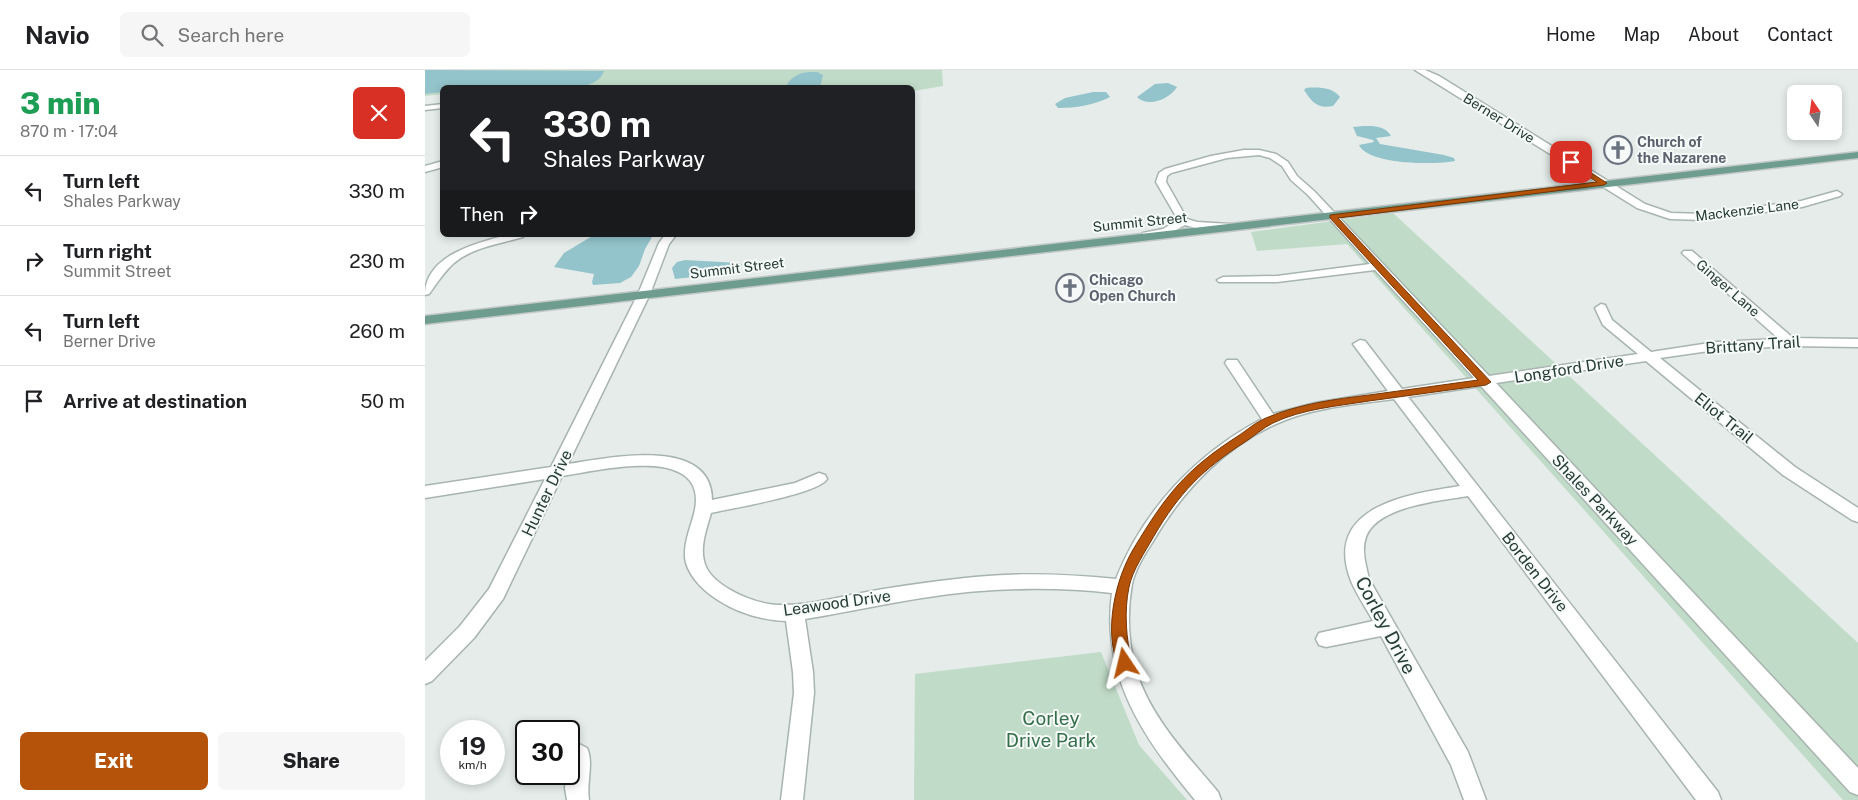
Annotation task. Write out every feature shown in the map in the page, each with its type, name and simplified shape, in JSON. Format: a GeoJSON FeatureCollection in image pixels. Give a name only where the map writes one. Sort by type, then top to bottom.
{"type":"FeatureCollection","features":[{"type":"Feature","properties":{"kind":"main road","name":"Summit Street"},"geometry":{"type":"LineString","coordinates":[[425,320],[1858,155]]}},
{"type":"Feature","properties":{"kind":"street","name":"Berner Drive"},"geometry":{"type":"LineString","coordinates":[[1419,70],[1436,78],[1604,183]]}},
{"type":"Feature","properties":{"kind":"street"},"geometry":{"type":"LineString","coordinates":[[425,108],[440,106]]}},
{"type":"Feature","properties":{"kind":"street","name":"Shales Parkway"},"geometry":{"type":"LineString","coordinates":[[1183,221],[1161,182],[1162,175],[1168,171],[1240,153],[1269,155],[1283,161],[1295,178],[1858,784]]}},
{"type":"Feature","properties":{"kind":"street"},"geometry":{"type":"LineString","coordinates":[[425,169],[440,165]]}},
{"type":"Feature","properties":{"kind":"street","name":"Mackenzie Lane"},"geometry":{"type":"LineString","coordinates":[[1604,183],[1641,206],[1655,212],[1686,218],[1802,204],[1837,194]]}},
{"type":"Feature","properties":{"kind":"street"},"geometry":{"type":"LineString","coordinates":[[1133,237],[1169,230],[1178,226],[1183,221],[1210,226],[1233,227]]}},
{"type":"Feature","properties":{"kind":"street"},"geometry":{"type":"LineString","coordinates":[[425,291],[451,260],[462,253],[512,237]]}},
{"type":"Feature","properties":{"kind":"street","name":"Hunter Drive"},"geometry":{"type":"LineString","coordinates":[[425,675],[467,632],[497,594],[559,470],[670,237]]}},
{"type":"Feature","properties":{"kind":"street","name":"Ginger Lane"},"geometry":{"type":"LineString","coordinates":[[1687,253],[1790,342]]}},
{"type":"Feature","properties":{"kind":"street"},"geometry":{"type":"LineString","coordinates":[[1223,280],[1277,279],[1378,266]]}},
{"type":"Feature","properties":{"kind":"street","name":"Eliot Trail"},"geometry":{"type":"LineString","coordinates":[[1601,308],[1607,322],[1789,471],[1858,516]]}},
{"type":"Feature","properties":{"kind":"street","name":"Brittany Trail"},"geometry":{"type":"LineString","coordinates":[[1649,357],[1716,346],[1790,342],[1858,342]]}},
{"type":"Feature","properties":{"kind":"street","name":"Borden Drive"},"geometry":{"type":"LineString","coordinates":[[1360,344],[1710,800]]}},
{"type":"Feature","properties":{"kind":"street","name":"Longford Drive"},"geometry":{"type":"LineString","coordinates":[[1210,800],[1157,734],[1140,706],[1128,677],[1121,648],[1119,625],[1123,587],[1133,560],[1146,536],[1175,494],[1193,474],[1212,458],[1270,420],[1304,410],[1649,357]]}},
{"type":"Feature","properties":{"kind":"street"},"geometry":{"type":"LineString","coordinates":[[1232,363],[1270,420]]}},
{"type":"Feature","properties":{"kind":"street","name":"Leawood Drive"},"geometry":{"type":"LineString","coordinates":[[425,492],[623,460],[649,459],[667,461],[683,467],[693,474],[700,484],[705,499],[695,551],[695,563],[702,576],[715,588],[733,600],[754,608],[777,613],[795,612],[944,587],[981,583],[1073,582],[1123,587]]}},
{"type":"Feature","properties":{"kind":"street"},"geometry":{"type":"LineString","coordinates":[[704,508],[799,488],[819,479]]}},
{"type":"Feature","properties":{"kind":"street","name":"Corley Drive"},"geometry":{"type":"LineString","coordinates":[[1472,490],[1399,503],[1376,513],[1362,528],[1355,544],[1356,569],[1385,626],[1459,760],[1475,800]]}},
{"type":"Feature","properties":{"kind":"street"},"geometry":{"type":"LineString","coordinates":[[792,800],[804,692],[801,655],[796,635],[795,612]]}},
{"type":"Feature","properties":{"kind":"street"},"geometry":{"type":"LineString","coordinates":[[1326,639],[1385,626]]}},
{"type":"Feature","properties":{"kind":"street"},"geometry":{"type":"LineString","coordinates":[[575,785],[578,800]]}},
{"type":"Feature","properties":{"kind":"green space"},"geometry":{"type":"Polygon","coordinates":[[[425,70],[942,70],[943,86],[915,91],[915,85],[440,85],[440,94],[425,96],[425,70]]]}},
{"type":"Feature","properties":{"kind":"green space"},"geometry":{"type":"Polygon","coordinates":[[[1393,213],[1858,643],[1858,800],[1843,800],[1347,244],[1257,251],[1251,232],[1393,213]]]}},
{"type":"Feature","properties":{"kind":"green space","name":"Corley Drive Park"},"geometry":{"type":"Polygon","coordinates":[[[1101,652],[1139,745],[1187,800],[914,800],[915,674],[1101,652]]]}},
{"type":"Feature","properties":{"kind":"water"},"geometry":{"type":"Polygon","coordinates":[[[425,70],[604,71],[601,77],[587,85],[440,85],[440,92],[425,94],[425,70]]]}},
{"type":"Feature","properties":{"kind":"water"},"geometry":{"type":"Polygon","coordinates":[[[817,72],[823,75],[820,85],[787,85],[795,76],[802,73],[817,72]]]}},
{"type":"Feature","properties":{"kind":"water"},"geometry":{"type":"Polygon","coordinates":[[[1168,83],[1177,87],[1159,101],[1147,102],[1137,97],[1155,84],[1168,83]]]}},
{"type":"Feature","properties":{"kind":"water"},"geometry":{"type":"Polygon","coordinates":[[[1306,88],[1329,89],[1340,97],[1333,106],[1327,107],[1315,104],[1304,90],[1306,88]]]}},
{"type":"Feature","properties":{"kind":"water"},"geometry":{"type":"Polygon","coordinates":[[[1093,92],[1106,92],[1110,97],[1078,107],[1058,108],[1055,104],[1065,98],[1093,92]]]}},
{"type":"Feature","properties":{"kind":"water"},"geometry":{"type":"Polygon","coordinates":[[[1353,127],[1379,127],[1391,136],[1376,138],[1380,144],[1444,155],[1454,158],[1455,161],[1433,163],[1403,162],[1375,156],[1365,152],[1359,145],[1374,142],[1373,140],[1357,136],[1353,127]]]}},
{"type":"Feature","properties":{"kind":"water"},"geometry":{"type":"Polygon","coordinates":[[[591,237],[652,237],[639,266],[631,277],[620,283],[593,285],[594,274],[554,267],[564,253],[591,237]]]}},
{"type":"Feature","properties":{"kind":"water"},"geometry":{"type":"Polygon","coordinates":[[[685,260],[739,263],[743,265],[703,276],[675,279],[672,268],[677,262],[685,260]]]}},
{"type":"Feature","properties":{"kind":"place","name":"Church of the Nazarene"},"geometry":{"type":"Point","coordinates":[1618,150]}},
{"type":"Feature","properties":{"kind":"place","name":"Chicago Open Church"},"geometry":{"type":"Point","coordinates":[1070,288]}},
{"type":"Feature","properties":{"kind":"route"},"geometry":{"type":"LineString","coordinates":[[1125,663],[1121,648],[1119,625],[1123,587],[1133,560],[1146,536],[1175,494],[1193,474],[1212,458],[1270,420],[1304,410],[1343,402],[1486,382],[1332,216],[1604,183],[1571,162]]}}]}
